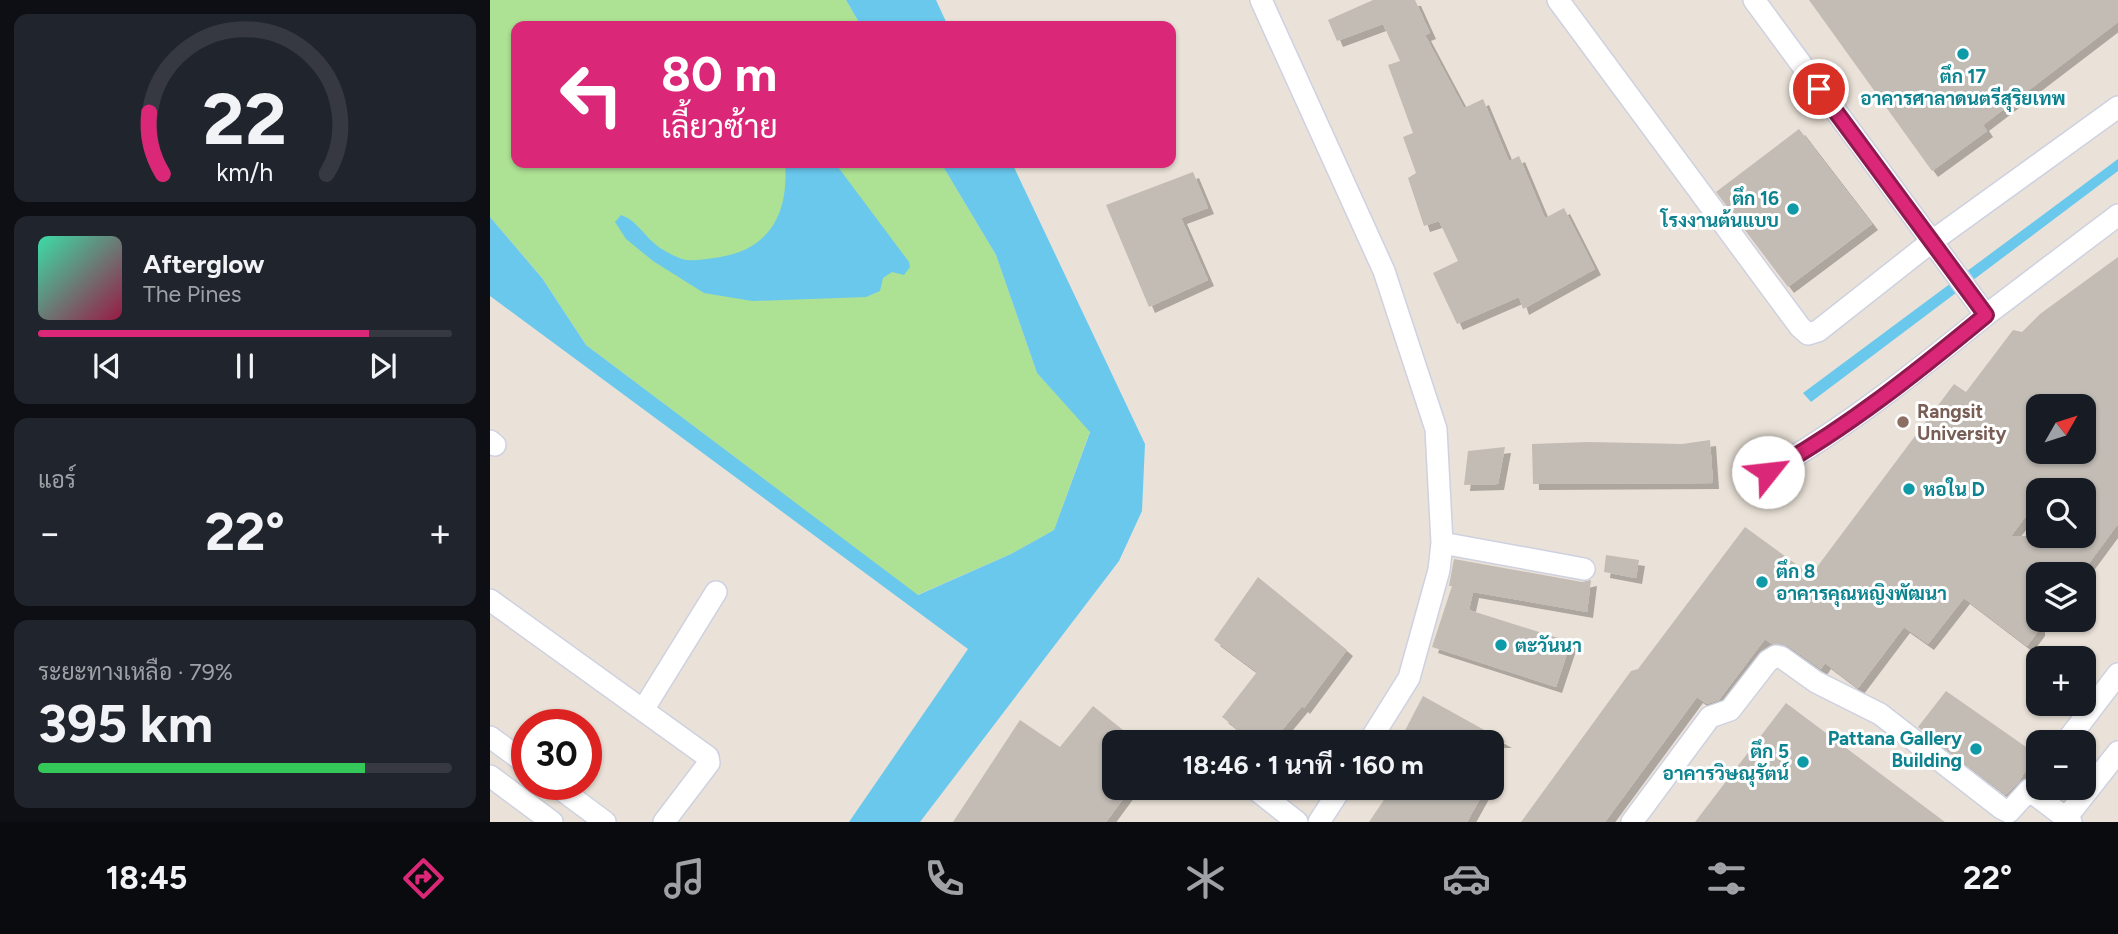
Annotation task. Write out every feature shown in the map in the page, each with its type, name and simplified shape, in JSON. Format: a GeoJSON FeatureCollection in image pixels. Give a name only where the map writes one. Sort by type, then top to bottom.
{"type":"FeatureCollection","features":[{"type":"Feature","properties":{"kind":"street"},"geometry":{"type":"LineString","coordinates":[[1261,0],[1384,271],[1436,429],[1442,542],[1438,570],[1409,678],[1376,730]]}},
{"type":"Feature","properties":{"kind":"street"},"geometry":{"type":"LineString","coordinates":[[1558,0],[1800,327],[1808,334],[1818,331],[1931,242],[2118,107]]}},
{"type":"Feature","properties":{"kind":"street"},"geometry":{"type":"LineString","coordinates":[[1754,0],[1982,309]]}},
{"type":"Feature","properties":{"kind":"street"},"geometry":{"type":"LineString","coordinates":[[1768,472],[1810,449],[1850,421],[1982,309],[2118,215]]}},
{"type":"Feature","properties":{"kind":"street"},"geometry":{"type":"LineString","coordinates":[[1442,542],[1584,569]]}},
{"type":"Feature","properties":{"kind":"street"},"geometry":{"type":"LineString","coordinates":[[643,710],[716,592]]}},
{"type":"Feature","properties":{"kind":"street"},"geometry":{"type":"LineString","coordinates":[[490,600],[709,760],[664,822]]}},
{"type":"Feature","properties":{"kind":"street"},"geometry":{"type":"LineString","coordinates":[[1632,822],[1710,717],[1730,710],[1768,661],[1776,656],[1782,657],[1816,682],[1880,714],[2001,808],[2009,812],[2026,792]]}},
{"type":"Feature","properties":{"kind":"street"},"geometry":{"type":"LineString","coordinates":[[2075,730],[2118,674]]}},
{"type":"Feature","properties":{"kind":"street"},"geometry":{"type":"LineString","coordinates":[[490,737],[511,752]]}},
{"type":"Feature","properties":{"kind":"street"},"geometry":{"type":"LineString","coordinates":[[2050,800],[2069,820],[2118,752]]}},
{"type":"Feature","properties":{"kind":"street"},"geometry":{"type":"LineString","coordinates":[[490,776],[552,822]]}},
{"type":"Feature","properties":{"kind":"street"},"geometry":{"type":"LineString","coordinates":[[575,800],[605,822]]}},
{"type":"Feature","properties":{"kind":"street"},"geometry":{"type":"LineString","coordinates":[[1269,800],[1297,822]]}},
{"type":"Feature","properties":{"kind":"street"},"geometry":{"type":"LineString","coordinates":[[1320,822],[1334,800]]}},
{"type":"Feature","properties":{"kind":"green space"},"geometry":{"type":"Polygon","coordinates":[[[490,0],[846,0],[858,21],[511,21],[511,168],[944,168],[996,255],[1037,373],[1090,431],[1054,530],[1011,554],[917,595],[586,345],[542,278],[490,217],[490,0]]]}},
{"type":"Feature","properties":{"kind":"water"},"geometry":{"type":"Polygon","coordinates":[[[846,0],[936,0],[946,21],[858,21],[846,0]]]}},
{"type":"Feature","properties":{"kind":"water"},"geometry":{"type":"Polygon","coordinates":[[[2118,159],[2118,171],[1811,402],[1803,393],[2118,159]]]}},
{"type":"Feature","properties":{"kind":"water"},"geometry":{"type":"Polygon","coordinates":[[[785,168],[839,168],[909,262],[910,267],[904,275],[892,272],[883,278],[880,291],[866,297],[752,301],[704,293],[653,261],[626,239],[615,222],[621,215],[626,217],[660,248],[682,259],[698,260],[733,254],[762,239],[772,227],[779,214],[785,168]]]}},
{"type":"Feature","properties":{"kind":"water"},"geometry":{"type":"Polygon","coordinates":[[[944,168],[1014,168],[1145,444],[1142,511],[1119,561],[920,822],[849,822],[968,649],[490,296],[490,217],[542,278],[586,345],[918,595],[1011,554],[1054,530],[1090,432],[1037,373],[996,255],[944,168]]]}},
{"type":"Feature","properties":{"kind":"building"},"geometry":{"type":"Polygon","coordinates":[[[1373,0],[1415,0],[1430,33],[1425,35],[1464,108],[1483,99],[1509,161],[1519,156],[1545,218],[1564,208],[1595,269],[1523,309],[1519,297],[1457,324],[1433,273],[1458,261],[1439,221],[1424,226],[1408,178],[1416,173],[1403,137],[1413,133],[1388,65],[1400,61],[1383,24],[1337,41],[1328,20],[1373,0]]]}},
{"type":"Feature","properties":{"kind":"building","name":"ตึก 17 อาคารศาลาดนตรีสุริยเทพ"},"geometry":{"type":"Polygon","coordinates":[[[1809,0],[2118,0],[2118,22],[1983,125],[1987,131],[1932,171],[1809,0]]]}},
{"type":"Feature","properties":{"kind":"building","name":"ตึก 16 โรงงานต้นแบบ"},"geometry":{"type":"Polygon","coordinates":[[[1799,129],[1872,224],[1788,287],[1716,192],[1799,129]]]}},
{"type":"Feature","properties":{"kind":"building"},"geometry":{"type":"Polygon","coordinates":[[[1193,172],[1208,208],[1181,218],[1208,280],[1149,307],[1106,205],[1193,172]]]}},
{"type":"Feature","properties":{"kind":"building"},"geometry":{"type":"Polygon","coordinates":[[[2118,257],[2118,524],[2090,562],[2026,562],[2026,632],[2038,632],[2027,646],[1964,598],[1928,644],[1904,627],[1858,688],[1825,663],[1821,669],[1788,646],[1772,644],[1765,639],[1719,700],[1707,704],[1697,697],[1605,822],[1521,822],[1631,671],[1638,669],[1745,527],[1811,575],[1954,384],[1966,392],[2013,330],[2022,332],[2040,314],[2118,257]]]}},
{"type":"Feature","properties":{"kind":"building"},"geometry":{"type":"Polygon","coordinates":[[[1710,440],[1713,483],[1533,484],[1532,444],[1682,444],[1710,440]]]}},
{"type":"Feature","properties":{"kind":"building"},"geometry":{"type":"Polygon","coordinates":[[[1505,447],[1498,484],[1464,485],[1468,451],[1505,447]]]}},
{"type":"Feature","properties":{"kind":"building"},"geometry":{"type":"Polygon","coordinates":[[[1606,555],[1639,560],[1636,578],[1604,572],[1606,555]]]}},
{"type":"Feature","properties":{"kind":"building"},"geometry":{"type":"Polygon","coordinates":[[[1454,559],[1582,582],[1591,580],[1587,612],[1473,592],[1469,610],[1571,642],[1556,687],[1432,647],[1452,586],[1449,586],[1454,559]]]}},
{"type":"Feature","properties":{"kind":"building"},"geometry":{"type":"Polygon","coordinates":[[[1258,577],[1347,650],[1304,708],[1302,706],[1282,730],[1239,730],[1222,717],[1257,672],[1214,640],[1258,577]]]}},
{"type":"Feature","properties":{"kind":"building","name":"Pattana Gallery Building"},"geometry":{"type":"Polygon","coordinates":[[[1946,691],[2026,747],[2026,770],[2006,795],[1918,727],[1946,691]]]}},
{"type":"Feature","properties":{"kind":"building"},"geometry":{"type":"Polygon","coordinates":[[[1423,696],[1484,730],[1405,730],[1423,696]]]}},
{"type":"Feature","properties":{"kind":"building","name":"ตึก 5 อาคารวิษณุรัตน์"},"geometry":{"type":"Polygon","coordinates":[[[1786,703],[1945,822],[1695,822],[1786,703]]]}},
{"type":"Feature","properties":{"kind":"building"},"geometry":{"type":"Polygon","coordinates":[[[1093,706],[1123,730],[1102,730],[1102,800],[1122,800],[1106,822],[953,822],[1020,720],[1060,747],[1093,706]]]}},
{"type":"Feature","properties":{"kind":"building"},"geometry":{"type":"Polygon","coordinates":[[[1384,800],[1479,800],[1467,822],[1369,822],[1384,800]]]}},
{"type":"Feature","properties":{"kind":"place","name":"ตึก 17 อาคารศาลาดนตรีสุริยเทพ"},"geometry":{"type":"Point","coordinates":[1963,54]}},
{"type":"Feature","properties":{"kind":"place","name":"ตึก 16 โรงงานต้นแบบ"},"geometry":{"type":"Point","coordinates":[1793,209]}},
{"type":"Feature","properties":{"kind":"place","name":"Rangsit University"},"geometry":{"type":"Point","coordinates":[1903,422]}},
{"type":"Feature","properties":{"kind":"place","name":"หอใน D"},"geometry":{"type":"Point","coordinates":[1909,489]}},
{"type":"Feature","properties":{"kind":"place","name":"ตึก 8 อาคารคุณหญิงพัฒนา"},"geometry":{"type":"Point","coordinates":[1762,582]}},
{"type":"Feature","properties":{"kind":"place","name":"ตะวันนา"},"geometry":{"type":"Point","coordinates":[1501,645]}},
{"type":"Feature","properties":{"kind":"place","name":"Pattana Gallery Building"},"geometry":{"type":"Point","coordinates":[1976,749]}},
{"type":"Feature","properties":{"kind":"place","name":"ตึก 5 อาคารวิษณุรัตน์"},"geometry":{"type":"Point","coordinates":[1803,762]}},
{"type":"Feature","properties":{"kind":"route"},"geometry":{"type":"LineString","coordinates":[[1768,472],[1810,449],[1850,421],[1986,315],[1819,89]]}}]}
